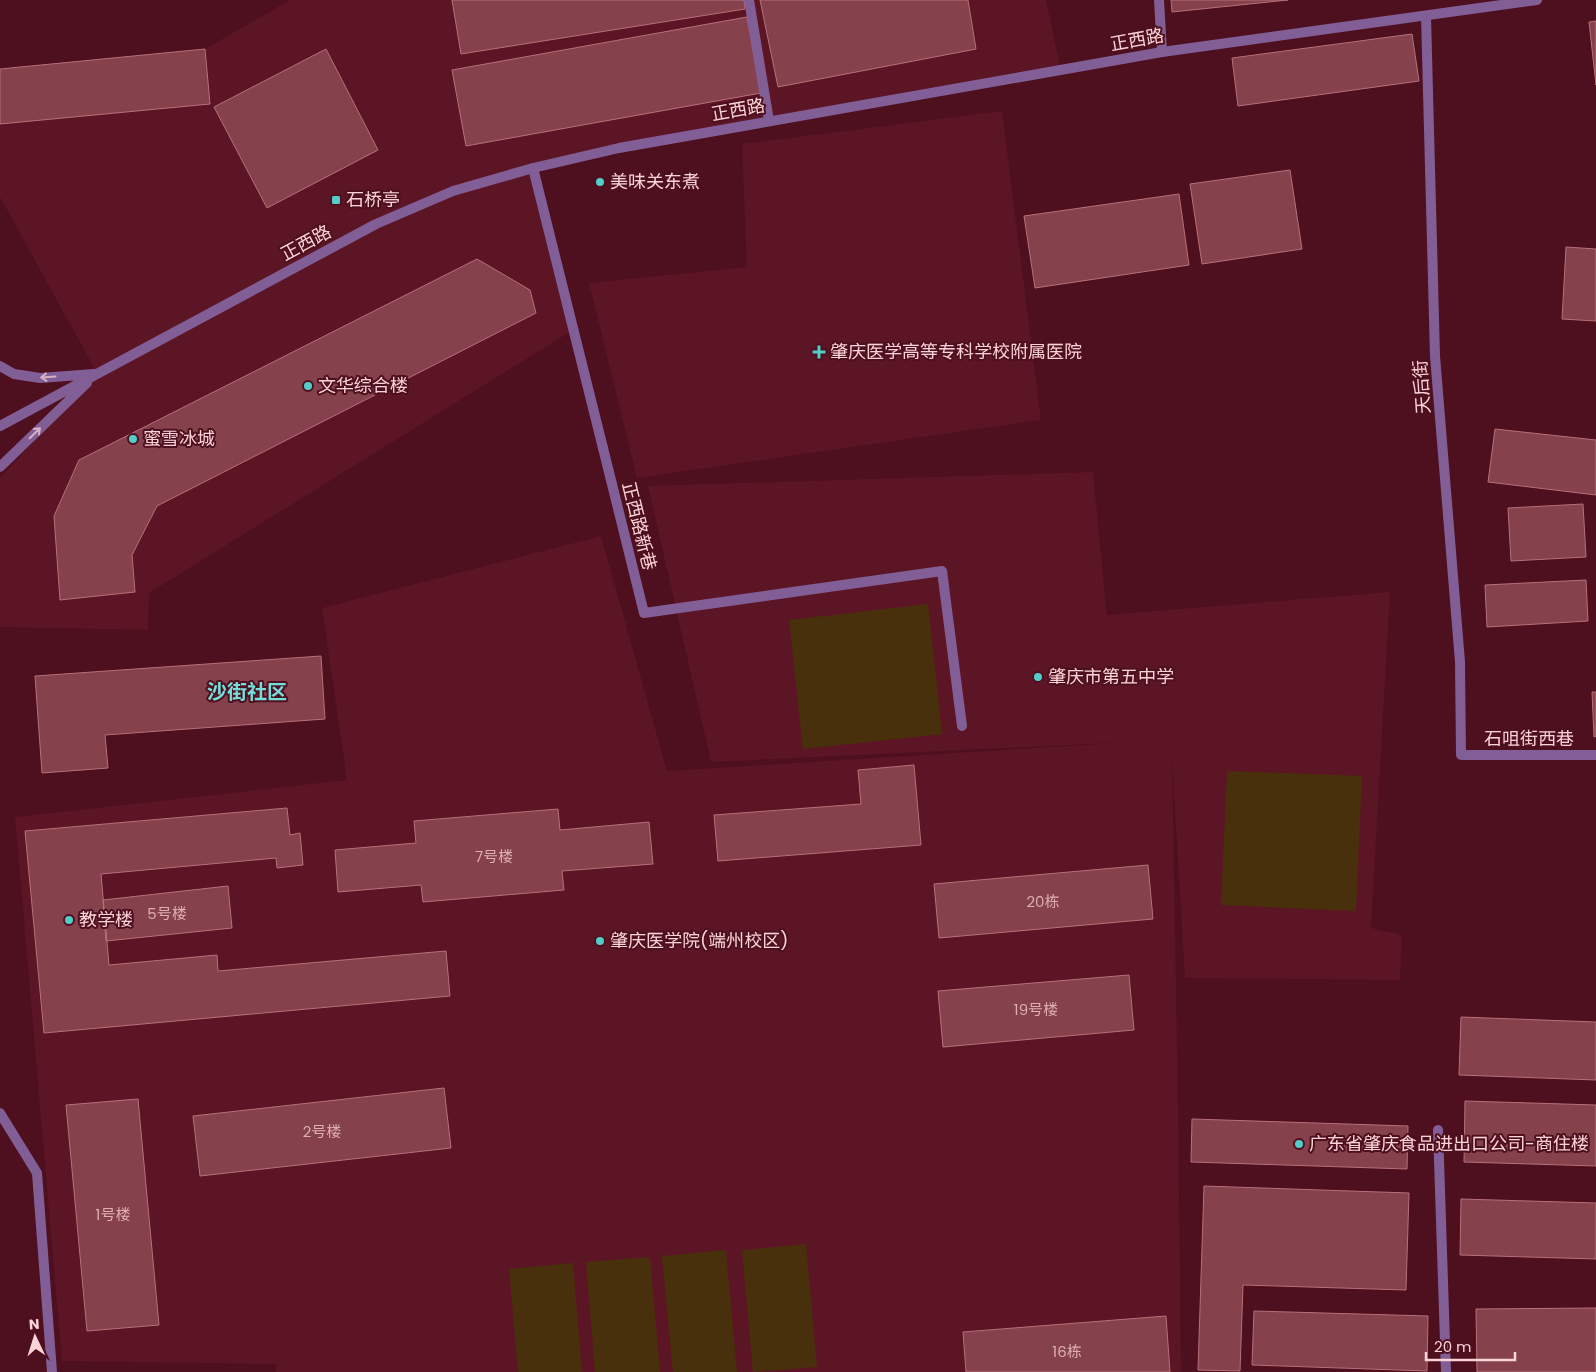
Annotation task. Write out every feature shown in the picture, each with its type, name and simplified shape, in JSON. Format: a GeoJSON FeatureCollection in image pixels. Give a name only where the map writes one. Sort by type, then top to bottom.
{"type":"FeatureCollection","features":[{"type":"Feature","properties":{"kind":"street"},"geometry":{"type":"LineString","coordinates":[[749,0],[769,121]]}},
{"type":"Feature","properties":{"kind":"street"},"geometry":{"type":"LineString","coordinates":[[1159,0],[1162,52]]}},
{"type":"Feature","properties":{"kind":"street","name":"正西路"},"geometry":{"type":"LineString","coordinates":[[0,426],[376,224],[453,191],[533,168],[619,148],[1162,52],[1537,0]]}},
{"type":"Feature","properties":{"kind":"street","name":"天后街"},"geometry":{"type":"LineString","coordinates":[[1426,16],[1435,356],[1460,662],[1461,755]]}},
{"type":"Feature","properties":{"kind":"street","name":"正西路新巷"},"geometry":{"type":"LineString","coordinates":[[533,168],[644,613],[942,571],[962,726]]}},
{"type":"Feature","properties":{"kind":"street"},"geometry":{"type":"LineString","coordinates":[[0,366],[14,374],[40,378],[97,373]]}},
{"type":"Feature","properties":{"kind":"street"},"geometry":{"type":"LineString","coordinates":[[0,467],[97,373]]}},
{"type":"Feature","properties":{"kind":"street","name":"石咀街西巷"},"geometry":{"type":"LineString","coordinates":[[1461,755],[1596,755]]}},
{"type":"Feature","properties":{"kind":"street"},"geometry":{"type":"LineString","coordinates":[[0,1113],[37,1172],[52,1372]]}},
{"type":"Feature","properties":{"kind":"street"},"geometry":{"type":"LineString","coordinates":[[1438,1130],[1446,1372]]}},
{"type":"Feature","properties":{"kind":"shaded area"},"geometry":{"type":"Polygon","coordinates":[[[290,0],[1046,0],[1061,70],[534,168],[573,330],[149,593],[148,630],[0,627],[0,478],[97,373],[0,197],[0,69],[205,49],[290,0]]]}},
{"type":"Feature","properties":{"kind":"shaded area","name":"肇庆医学高等专科学校附属医院"},"geometry":{"type":"Polygon","coordinates":[[[1002,111],[1041,420],[637,478],[589,283],[747,267],[742,144],[1002,111]]]}},
{"type":"Feature","properties":{"kind":"shaded area","name":"肇庆医学院(端州校区)"},"geometry":{"type":"Polygon","coordinates":[[[1093,472],[1107,615],[1390,592],[1371,928],[1402,935],[1400,980],[1185,978],[1172,759],[1181,1372],[276,1372],[276,1364],[62,1361],[15,817],[347,780],[322,608],[601,536],[667,771],[1115,743],[711,762],[648,486],[1093,472]]]}},
{"type":"Feature","properties":{"kind":"shaded area"},"geometry":{"type":"Polygon","coordinates":[[[928,604],[942,734],[803,749],[789,620],[928,604]]]}},
{"type":"Feature","properties":{"kind":"shaded area"},"geometry":{"type":"Polygon","coordinates":[[[1227,771],[1362,776],[1356,911],[1221,905],[1227,771]]]}},
{"type":"Feature","properties":{"kind":"shaded area"},"geometry":{"type":"Polygon","coordinates":[[[806,1244],[817,1367],[753,1372],[742,1250],[806,1244]]]}},
{"type":"Feature","properties":{"kind":"shaded area"},"geometry":{"type":"Polygon","coordinates":[[[726,1250],[737,1372],[673,1372],[662,1256],[726,1250]]]}},
{"type":"Feature","properties":{"kind":"shaded area"},"geometry":{"type":"Polygon","coordinates":[[[650,1257],[660,1372],[595,1372],[586,1262],[650,1257]]]}},
{"type":"Feature","properties":{"kind":"shaded area"},"geometry":{"type":"Polygon","coordinates":[[[573,1263],[582,1372],[518,1372],[509,1269],[573,1263]]]}},
{"type":"Feature","properties":{"kind":"building"},"geometry":{"type":"Polygon","coordinates":[[[452,0],[744,0],[745,9],[461,54],[452,0]]]}},
{"type":"Feature","properties":{"kind":"building"},"geometry":{"type":"Polygon","coordinates":[[[760,0],[968,0],[976,49],[778,87],[760,0]]]}},
{"type":"Feature","properties":{"kind":"building"},"geometry":{"type":"Polygon","coordinates":[[[1171,0],[1288,0],[1172,12],[1171,0]]]}},
{"type":"Feature","properties":{"kind":"building"},"geometry":{"type":"Polygon","coordinates":[[[747,17],[761,93],[466,146],[452,70],[747,17]]]}},
{"type":"Feature","properties":{"kind":"building"},"geometry":{"type":"Polygon","coordinates":[[[1596,21],[1596,85],[1589,22],[1596,21]]]}},
{"type":"Feature","properties":{"kind":"building"},"geometry":{"type":"Polygon","coordinates":[[[1412,34],[1419,81],[1238,106],[1232,58],[1412,34]]]}},
{"type":"Feature","properties":{"kind":"building"},"geometry":{"type":"Polygon","coordinates":[[[205,49],[210,104],[0,124],[0,69],[205,49]]]}},
{"type":"Feature","properties":{"kind":"building"},"geometry":{"type":"Polygon","coordinates":[[[326,49],[378,150],[267,208],[214,107],[326,49]]]}},
{"type":"Feature","properties":{"kind":"building"},"geometry":{"type":"Polygon","coordinates":[[[1290,170],[1302,249],[1202,264],[1190,184],[1290,170]]]}},
{"type":"Feature","properties":{"kind":"building"},"geometry":{"type":"Polygon","coordinates":[[[1179,194],[1189,265],[1035,288],[1024,216],[1179,194]]]}},
{"type":"Feature","properties":{"kind":"building"},"geometry":{"type":"Polygon","coordinates":[[[1566,247],[1596,249],[1596,321],[1562,319],[1566,247]]]}},
{"type":"Feature","properties":{"kind":"building","name":"文华综合楼"},"geometry":{"type":"Polygon","coordinates":[[[477,259],[530,290],[536,313],[157,506],[132,555],[135,592],[60,600],[54,516],[79,460],[477,259]]]}},
{"type":"Feature","properties":{"kind":"building"},"geometry":{"type":"Polygon","coordinates":[[[1495,429],[1596,440],[1596,495],[1488,482],[1495,429]]]}},
{"type":"Feature","properties":{"kind":"building"},"geometry":{"type":"Polygon","coordinates":[[[1583,504],[1586,557],[1511,561],[1508,508],[1583,504]]]}},
{"type":"Feature","properties":{"kind":"building"},"geometry":{"type":"Polygon","coordinates":[[[1586,580],[1588,621],[1487,627],[1485,585],[1586,580]]]}},
{"type":"Feature","properties":{"kind":"building"},"geometry":{"type":"Polygon","coordinates":[[[321,656],[325,719],[105,735],[108,768],[42,773],[35,676],[321,656]]]}},
{"type":"Feature","properties":{"kind":"building"},"geometry":{"type":"Polygon","coordinates":[[[1592,692],[1596,692],[1596,736],[1594,737],[1592,692]]]}},
{"type":"Feature","properties":{"kind":"building"},"geometry":{"type":"Polygon","coordinates":[[[914,765],[921,845],[718,861],[714,815],[861,804],[858,770],[914,765]]]}},
{"type":"Feature","properties":{"kind":"building","name":"教学楼"},"geometry":{"type":"Polygon","coordinates":[[[287,808],[290,835],[300,833],[303,865],[277,868],[276,858],[101,874],[109,965],[217,955],[218,971],[446,951],[450,996],[44,1033],[25,831],[287,808]]]}},
{"type":"Feature","properties":{"kind":"building"},"geometry":{"type":"Polygon","coordinates":[[[558,809],[560,830],[649,822],[653,864],[562,871],[564,890],[423,902],[421,885],[338,892],[335,850],[416,843],[414,821],[558,809]]]}},
{"type":"Feature","properties":{"kind":"building"},"geometry":{"type":"Polygon","coordinates":[[[1148,865],[1153,919],[939,938],[934,884],[1148,865]]]}},
{"type":"Feature","properties":{"kind":"building"},"geometry":{"type":"Polygon","coordinates":[[[228,886],[232,928],[106,941],[103,900],[228,886]]]}},
{"type":"Feature","properties":{"kind":"building"},"geometry":{"type":"Polygon","coordinates":[[[1129,975],[1134,1030],[943,1047],[938,991],[1129,975]]]}},
{"type":"Feature","properties":{"kind":"building"},"geometry":{"type":"Polygon","coordinates":[[[1461,1017],[1596,1022],[1596,1080],[1459,1075],[1461,1017]]]}},
{"type":"Feature","properties":{"kind":"building"},"geometry":{"type":"Polygon","coordinates":[[[444,1088],[451,1148],[200,1176],[193,1116],[444,1088]]]}},
{"type":"Feature","properties":{"kind":"building"},"geometry":{"type":"Polygon","coordinates":[[[138,1099],[159,1325],[87,1331],[66,1105],[138,1099]]]}},
{"type":"Feature","properties":{"kind":"building"},"geometry":{"type":"Polygon","coordinates":[[[1465,1101],[1596,1105],[1596,1166],[1464,1162],[1465,1101]]]}},
{"type":"Feature","properties":{"kind":"building","name":"广东省肇庆食品进出口公司-商住楼"},"geometry":{"type":"Polygon","coordinates":[[[1192,1119],[1408,1126],[1407,1169],[1191,1162],[1192,1119]]]}},
{"type":"Feature","properties":{"kind":"building"},"geometry":{"type":"Polygon","coordinates":[[[1204,1186],[1409,1193],[1406,1290],[1243,1285],[1240,1371],[1198,1370],[1204,1186]]]}},
{"type":"Feature","properties":{"kind":"building"},"geometry":{"type":"Polygon","coordinates":[[[1461,1199],[1596,1203],[1596,1259],[1460,1255],[1461,1199]]]}},
{"type":"Feature","properties":{"kind":"building"},"geometry":{"type":"Polygon","coordinates":[[[1596,1308],[1596,1372],[1477,1372],[1476,1309],[1596,1308]]]}},
{"type":"Feature","properties":{"kind":"building"},"geometry":{"type":"Polygon","coordinates":[[[1254,1311],[1428,1316],[1427,1371],[1252,1365],[1254,1311]]]}},
{"type":"Feature","properties":{"kind":"building"},"geometry":{"type":"Polygon","coordinates":[[[1166,1316],[1170,1372],[966,1372],[963,1332],[1166,1316]]]}},
{"type":"Feature","properties":{"kind":"place","name":"美味关东煮"},"geometry":{"type":"Point","coordinates":[600,182]}},
{"type":"Feature","properties":{"kind":"place","name":"石桥亭"},"geometry":{"type":"Point","coordinates":[336,200]}},
{"type":"Feature","properties":{"kind":"place","name":"肇庆医学高等专科学校附属医院"},"geometry":{"type":"Point","coordinates":[819,352]}},
{"type":"Feature","properties":{"kind":"place","name":"文华综合楼"},"geometry":{"type":"Point","coordinates":[308,386]}},
{"type":"Feature","properties":{"kind":"place","name":"蜜雪冰城"},"geometry":{"type":"Point","coordinates":[133,439]}},
{"type":"Feature","properties":{"kind":"place","name":"肇庆市第五中学"},"geometry":{"type":"Point","coordinates":[1038,677]}},
{"type":"Feature","properties":{"kind":"place","name":"教学楼"},"geometry":{"type":"Point","coordinates":[69,920]}},
{"type":"Feature","properties":{"kind":"place","name":"肇庆医学院(端州校区)"},"geometry":{"type":"Point","coordinates":[600,941]}},
{"type":"Feature","properties":{"kind":"place","name":"广东省肇庆食品进出口公司-商住楼"},"geometry":{"type":"Point","coordinates":[1299,1144]}},
{"type":"Feature","properties":{"kind":"district","name":"沙街社区"},"geometry":{"type":"Point","coordinates":[247,692]}}]}
